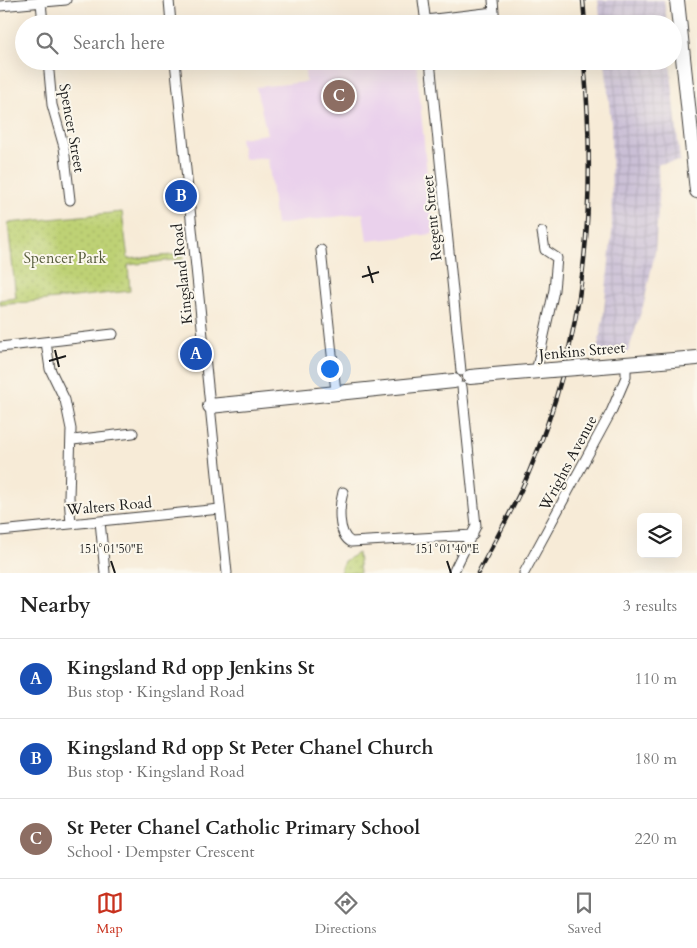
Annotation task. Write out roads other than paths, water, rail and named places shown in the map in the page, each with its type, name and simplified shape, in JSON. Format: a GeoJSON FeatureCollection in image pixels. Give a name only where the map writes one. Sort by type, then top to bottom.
{"type":"FeatureCollection","features":[{"type":"Feature","properties":{"kind":"street"},"geometry":{"type":"LineString","coordinates":[[0,6],[66,0]]}},
{"type":"Feature","properties":{"kind":"street"},"geometry":{"type":"LineString","coordinates":[[169,0],[170,15]]}},
{"type":"Feature","properties":{"kind":"street"},"geometry":{"type":"LineString","coordinates":[[423,0],[425,15]]}},
{"type":"Feature","properties":{"kind":"street"},"geometry":{"type":"LineString","coordinates":[[493,0],[494,15]]}},
{"type":"Feature","properties":{"kind":"street"},"geometry":{"type":"LineString","coordinates":[[677,0],[679,15]]}},
{"type":"Feature","properties":{"kind":"street"},"geometry":{"type":"LineString","coordinates":[[41,2],[43,15]]}},
{"type":"Feature","properties":{"kind":"street"},"geometry":{"type":"LineString","coordinates":[[474,15],[494,12]]}},
{"type":"Feature","properties":{"kind":"street"},"geometry":{"type":"LineString","coordinates":[[682,48],[697,191]]}},
{"type":"Feature","properties":{"kind":"street","name":"Spencer Street"},"geometry":{"type":"LineString","coordinates":[[49,70],[52,105],[64,147],[70,200]]}},
{"type":"Feature","properties":{"kind":"street","name":"Kingsland Road"},"geometry":{"type":"LineString","coordinates":[[175,70],[227,573]]}},
{"type":"Feature","properties":{"kind":"street","name":"Regent Street"},"geometry":{"type":"LineString","coordinates":[[431,70],[476,517],[473,535],[453,573]]}},
{"type":"Feature","properties":{"kind":"street"},"geometry":{"type":"LineString","coordinates":[[536,372],[554,290],[557,258],[545,250],[542,232]]}},
{"type":"Feature","properties":{"kind":"street"},"geometry":{"type":"LineString","coordinates":[[321,250],[336,392]]}},
{"type":"Feature","properties":{"kind":"street"},"geometry":{"type":"LineString","coordinates":[[0,347],[113,334]]}},
{"type":"Feature","properties":{"kind":"street"},"geometry":{"type":"LineString","coordinates":[[46,342],[52,375],[65,400],[72,440],[68,497],[71,524]]}},
{"type":"Feature","properties":{"kind":"street","name":"Jenkins Street"},"geometry":{"type":"LineString","coordinates":[[210,406],[551,370],[697,358]]}},
{"type":"Feature","properties":{"kind":"street","name":"Wrights Avenue"},"geometry":{"type":"LineString","coordinates":[[524,573],[611,412],[626,377],[626,364]]}},
{"type":"Feature","properties":{"kind":"street"},"geometry":{"type":"LineString","coordinates":[[72,440],[134,433]]}},
{"type":"Feature","properties":{"kind":"street"},"geometry":{"type":"LineString","coordinates":[[343,492],[339,504],[343,535],[350,542],[473,535]]}},
{"type":"Feature","properties":{"kind":"street","name":"Walters Road"},"geometry":{"type":"LineString","coordinates":[[0,531],[220,509]]}},
{"type":"Feature","properties":{"kind":"street"},"geometry":{"type":"LineString","coordinates":[[100,521],[105,573]]}},
{"type":"Feature","properties":{"kind":"railway"},"geometry":{"type":"LineString","coordinates":[[583,0],[584,15]]}},
{"type":"Feature","properties":{"kind":"railway"},"geometry":{"type":"LineString","coordinates":[[478,573],[511,511],[529,472],[548,422],[575,321],[583,270],[587,219],[589,167],[585,70]]}},
{"type":"Feature","properties":{"kind":"place","name":"St Peter Chanel Catholic Primary School"},"geometry":{"type":"Point","coordinates":[339,96]}},
{"type":"Feature","properties":{"kind":"place","name":"Kingsland Rd opp St Peter Chanel Church"},"geometry":{"type":"Point","coordinates":[181,196]}},
{"type":"Feature","properties":{"kind":"place","name":"Kingsland Rd opp Jenkins St"},"geometry":{"type":"Point","coordinates":[196,354]}},
{"type":"Feature","properties":{"kind":"park label","name":"Spencer Park"},"geometry":{"type":"Point","coordinates":[65,258]}}]}
